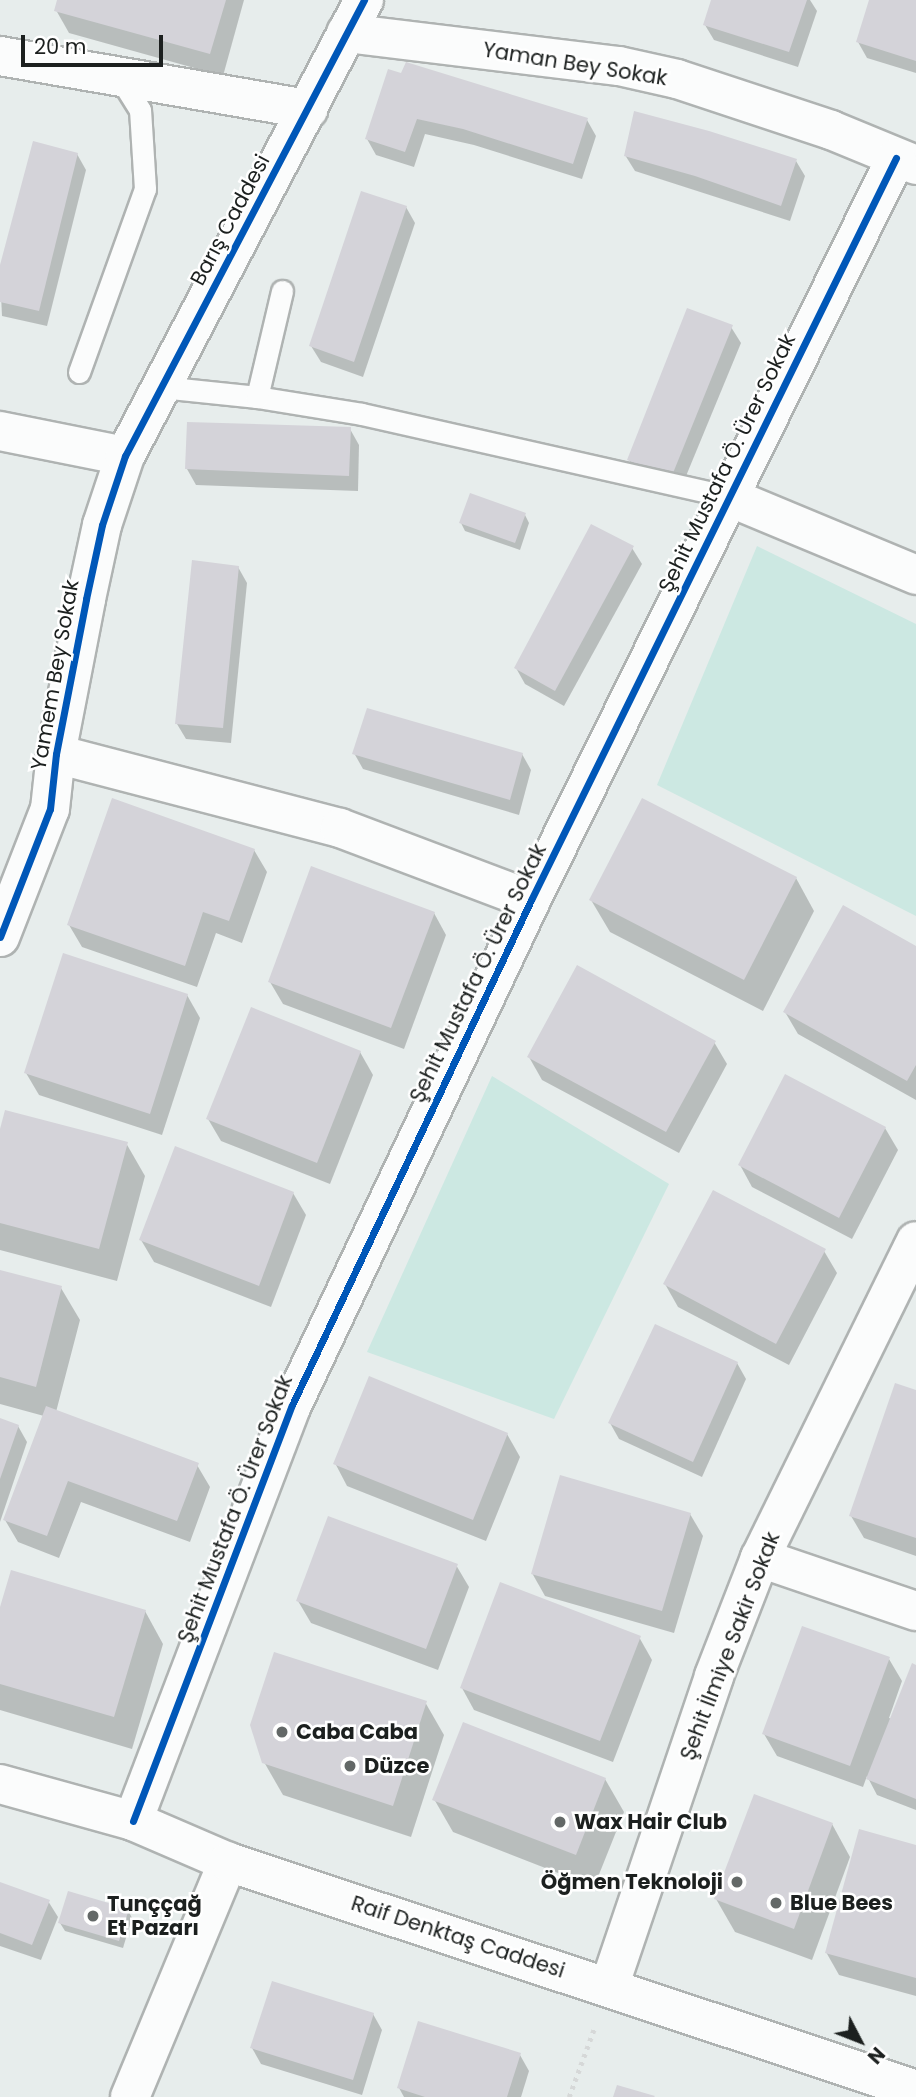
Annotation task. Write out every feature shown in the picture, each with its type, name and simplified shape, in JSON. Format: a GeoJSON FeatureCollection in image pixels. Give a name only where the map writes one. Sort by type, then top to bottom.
{"type":"FeatureCollection","features":[{"type":"Feature","properties":{"kind":"street","name":"Barış Caddesi"},"geometry":{"type":"LineString","coordinates":[[125,456],[355,16]]}},
{"type":"Feature","properties":{"kind":"street","name":"Yaman Bey Sokak"},"geometry":{"type":"LineString","coordinates":[[355,16],[631,69],[751,102],[906,162]]}},
{"type":"Feature","properties":{"kind":"street"},"geometry":{"type":"LineString","coordinates":[[0,56],[308,109]]}},
{"type":"Feature","properties":{"kind":"street","name":"Şehit Mustafa Ö. Ürer Sokak"},"geometry":{"type":"LineString","coordinates":[[133,1821],[292,1405],[531,900],[729,497],[906,162]]}},
{"type":"Feature","properties":{"kind":"street"},"geometry":{"type":"LineString","coordinates":[[0,431],[125,456]]}},
{"type":"Feature","properties":{"kind":"street","name":"Yamem Bey Sokak"},"geometry":{"type":"LineString","coordinates":[[0,937],[50,809],[56,754],[102,525],[125,456]]}},
{"type":"Feature","properties":{"kind":"street"},"geometry":{"type":"LineString","coordinates":[[729,497],[912,562]]}},
{"type":"Feature","properties":{"kind":"street","name":"Şehit Mustafa Ö. Ürer Sokak"},"geometry":{"type":"LineString","coordinates":[[56,754],[340,828],[531,900]]}},
{"type":"Feature","properties":{"kind":"street","name":"Şehit İlmiye Sakir Sokak"},"geometry":{"type":"LineString","coordinates":[[609,1987],[714,1676],[760,1558],[916,1241]]}},
{"type":"Feature","properties":{"kind":"street"},"geometry":{"type":"LineString","coordinates":[[760,1558],[916,1611]]}},
{"type":"Feature","properties":{"kind":"street","name":"Raif Denktaş Caddesi"},"geometry":{"type":"LineString","coordinates":[[0,1784],[133,1821],[228,1862],[916,2090]]}},
{"type":"Feature","properties":{"kind":"street"},"geometry":{"type":"LineString","coordinates":[[130,2097],[228,1862]]}},
{"type":"Feature","properties":{"kind":"lane"},"geometry":{"type":"LineString","coordinates":[[79,372],[145,188],[140,110],[119,77]]}},
{"type":"Feature","properties":{"kind":"lane"},"geometry":{"type":"LineString","coordinates":[[257,397],[282,291]]}},
{"type":"Feature","properties":{"kind":"lane"},"geometry":{"type":"LineString","coordinates":[[161,387],[257,397],[397,421],[729,497]]}},
{"type":"Feature","properties":{"kind":"path"},"geometry":{"type":"LineString","coordinates":[[569,2097],[609,1987]]}},
{"type":"Feature","properties":{"kind":"green space"},"geometry":{"type":"Polygon","coordinates":[[[757,546],[916,624],[916,916],[657,785],[757,546]]]}},
{"type":"Feature","properties":{"kind":"green space"},"geometry":{"type":"Polygon","coordinates":[[[492,1076],[669,1184],[554,1419],[367,1352],[492,1076]]]}},
{"type":"Feature","properties":{"kind":"building"},"geometry":{"type":"Polygon","coordinates":[[[57,0],[226,0],[210,54],[54,11],[57,0]]]}},
{"type":"Feature","properties":{"kind":"building"},"geometry":{"type":"Polygon","coordinates":[[[711,0],[807,0],[789,52],[703,25],[711,0]]]}},
{"type":"Feature","properties":{"kind":"building"},"geometry":{"type":"Polygon","coordinates":[[[869,0],[916,0],[916,61],[856,42],[869,0]]]}},
{"type":"Feature","properties":{"kind":"building"},"geometry":{"type":"Polygon","coordinates":[[[406,62],[588,118],[573,164],[463,129],[417,119],[405,152],[365,139],[388,69],[401,73],[406,62]]]}},
{"type":"Feature","properties":{"kind":"building"},"geometry":{"type":"Polygon","coordinates":[[[634,111],[797,159],[781,206],[695,176],[624,156],[634,111]]]}},
{"type":"Feature","properties":{"kind":"building"},"geometry":{"type":"Polygon","coordinates":[[[33,141],[78,153],[39,311],[0,302],[0,265],[33,141]]]}},
{"type":"Feature","properties":{"kind":"building"},"geometry":{"type":"Polygon","coordinates":[[[361,191],[407,206],[354,362],[309,346],[361,191]]]}},
{"type":"Feature","properties":{"kind":"building"},"geometry":{"type":"Polygon","coordinates":[[[687,308],[733,325],[671,478],[627,460],[687,308]]]}},
{"type":"Feature","properties":{"kind":"building"},"geometry":{"type":"Polygon","coordinates":[[[187,422],[351,427],[349,476],[185,469],[187,422]]]}},
{"type":"Feature","properties":{"kind":"building"},"geometry":{"type":"Polygon","coordinates":[[[470,493],[526,513],[515,543],[459,523],[470,493]]]}},
{"type":"Feature","properties":{"kind":"building"},"geometry":{"type":"Polygon","coordinates":[[[591,524],[634,546],[555,691],[514,668],[591,524]]]}},
{"type":"Feature","properties":{"kind":"building"},"geometry":{"type":"Polygon","coordinates":[[[192,560],[239,566],[223,728],[175,724],[192,560]]]}},
{"type":"Feature","properties":{"kind":"building"},"geometry":{"type":"Polygon","coordinates":[[[367,708],[523,753],[510,800],[352,754],[367,708]]]}},
{"type":"Feature","properties":{"kind":"building"},"geometry":{"type":"Polygon","coordinates":[[[112,798],[255,849],[229,921],[203,912],[185,966],[67,925],[112,798]]]}},
{"type":"Feature","properties":{"kind":"building"},"geometry":{"type":"Polygon","coordinates":[[[642,798],[797,877],[744,980],[589,900],[642,798]]]}},
{"type":"Feature","properties":{"kind":"building"},"geometry":{"type":"Polygon","coordinates":[[[311,866],[435,912],[391,1028],[268,982],[311,866]]]}},
{"type":"Feature","properties":{"kind":"building"},"geometry":{"type":"Polygon","coordinates":[[[843,905],[916,946],[916,1065],[907,1081],[783,1012],[843,905]]]}},
{"type":"Feature","properties":{"kind":"building"},"geometry":{"type":"Polygon","coordinates":[[[63,953],[188,994],[150,1114],[24,1073],[63,953]]]}},
{"type":"Feature","properties":{"kind":"building"},"geometry":{"type":"Polygon","coordinates":[[[577,965],[716,1041],[666,1132],[527,1057],[577,965]]]}},
{"type":"Feature","properties":{"kind":"building"},"geometry":{"type":"Polygon","coordinates":[[[251,1007],[361,1051],[317,1163],[206,1119],[251,1007]]]}},
{"type":"Feature","properties":{"kind":"building"},"geometry":{"type":"Polygon","coordinates":[[[785,1074],[886,1127],[839,1218],[738,1165],[785,1074]]]}},
{"type":"Feature","properties":{"kind":"building"},"geometry":{"type":"Polygon","coordinates":[[[5,1110],[128,1142],[99,1249],[0,1223],[0,1129],[5,1110]]]}},
{"type":"Feature","properties":{"kind":"building"},"geometry":{"type":"Polygon","coordinates":[[[175,1146],[294,1192],[259,1286],[139,1240],[175,1146]]]}},
{"type":"Feature","properties":{"kind":"building"},"geometry":{"type":"Polygon","coordinates":[[[713,1190],[826,1249],[776,1344],[663,1284],[713,1190]]]}},
{"type":"Feature","properties":{"kind":"building"},"geometry":{"type":"Polygon","coordinates":[[[0,1270],[62,1286],[36,1387],[0,1377],[0,1270]]]}},
{"type":"Feature","properties":{"kind":"building"},"geometry":{"type":"Polygon","coordinates":[[[655,1324],[738,1362],[693,1462],[608,1423],[655,1324]]]}},
{"type":"Feature","properties":{"kind":"building"},"geometry":{"type":"Polygon","coordinates":[[[369,1376],[508,1433],[473,1520],[333,1464],[369,1376]]]}},
{"type":"Feature","properties":{"kind":"building"},"geometry":{"type":"Polygon","coordinates":[[[895,1383],[916,1390],[916,1538],[849,1516],[895,1383]]]}},
{"type":"Feature","properties":{"kind":"building"},"geometry":{"type":"Polygon","coordinates":[[[46,1406],[199,1463],[177,1521],[68,1481],[47,1536],[3,1520],[46,1406]]]}},
{"type":"Feature","properties":{"kind":"building"},"geometry":{"type":"Polygon","coordinates":[[[0,1418],[19,1425],[0,1479],[0,1418]]]}},
{"type":"Feature","properties":{"kind":"building"},"geometry":{"type":"Polygon","coordinates":[[[560,1475],[691,1513],[662,1611],[531,1574],[560,1475]]]}},
{"type":"Feature","properties":{"kind":"building"},"geometry":{"type":"Polygon","coordinates":[[[328,1516],[458,1564],[426,1649],[296,1601],[328,1516]]]}},
{"type":"Feature","properties":{"kind":"building"},"geometry":{"type":"Polygon","coordinates":[[[11,1570],[146,1610],[114,1717],[0,1684],[0,1607],[11,1570]]]}},
{"type":"Feature","properties":{"kind":"building"},"geometry":{"type":"Polygon","coordinates":[[[500,1582],[641,1636],[600,1741],[460,1688],[500,1582]]]}},
{"type":"Feature","properties":{"kind":"building"},"geometry":{"type":"Polygon","coordinates":[[[802,1626],[890,1657],[850,1766],[762,1734],[802,1626]]]}},
{"type":"Feature","properties":{"kind":"building"},"geometry":{"type":"Polygon","coordinates":[[[274,1652],[427,1701],[393,1806],[262,1763],[250,1725],[274,1652]]]}},
{"type":"Feature","properties":{"kind":"building"},"geometry":{"type":"Polygon","coordinates":[[[912,1663],[916,1665],[916,1799],[866,1779],[912,1663]]]}},
{"type":"Feature","properties":{"kind":"building"},"geometry":{"type":"Polygon","coordinates":[[[463,1722],[606,1778],[576,1855],[432,1800],[463,1722]]]}},
{"type":"Feature","properties":{"kind":"building"},"geometry":{"type":"Polygon","coordinates":[[[754,1794],[833,1823],[794,1929],[714,1899],[754,1794]]]}},
{"type":"Feature","properties":{"kind":"building"},"geometry":{"type":"Polygon","coordinates":[[[859,1829],[916,1845],[916,1978],[825,1953],[859,1829]]]}},
{"type":"Feature","properties":{"kind":"building"},"geometry":{"type":"Polygon","coordinates":[[[0,1882],[50,1900],[32,1945],[0,1933],[0,1882]]]}},
{"type":"Feature","properties":{"kind":"building","name":"Tunççağ Et Pazarı"},"geometry":{"type":"Polygon","coordinates":[[[68,1891],[129,1909],[119,1941],[58,1923],[68,1891]]]}},
{"type":"Feature","properties":{"kind":"building"},"geometry":{"type":"Polygon","coordinates":[[[272,1981],[374,2013],[353,2080],[250,2048],[272,1981]]]}},
{"type":"Feature","properties":{"kind":"building"},"geometry":{"type":"Polygon","coordinates":[[[418,2021],[521,2053],[507,2097],[425,2097],[397,2088],[418,2021]]]}},
{"type":"Feature","properties":{"kind":"building"},"geometry":{"type":"Polygon","coordinates":[[[617,2085],[655,2096],[613,2097],[617,2085]]]}},
{"type":"Feature","properties":{"kind":"cycle path"},"geometry":{"type":"LineString","coordinates":[[0,937],[50,809],[56,754],[86,599],[102,525],[125,456],[364,0]]}},
{"type":"Feature","properties":{"kind":"cycle path"},"geometry":{"type":"LineString","coordinates":[[133,1821],[292,1405],[531,900],[896,158]]}},
{"type":"Feature","properties":{"kind":"place","name":"Caba Caba"},"geometry":{"type":"Point","coordinates":[282,1732]}},
{"type":"Feature","properties":{"kind":"place","name":"Düzce"},"geometry":{"type":"Point","coordinates":[350,1766]}},
{"type":"Feature","properties":{"kind":"place","name":"Wax Hair Club"},"geometry":{"type":"Point","coordinates":[560,1822]}},
{"type":"Feature","properties":{"kind":"place","name":"Öğmen Teknoloji"},"geometry":{"type":"Point","coordinates":[737,1882]}},
{"type":"Feature","properties":{"kind":"place","name":"Blue Bees"},"geometry":{"type":"Point","coordinates":[776,1903]}},
{"type":"Feature","properties":{"kind":"place","name":"Tunççağ Et Pazarı"},"geometry":{"type":"Point","coordinates":[93,1916]}}]}
